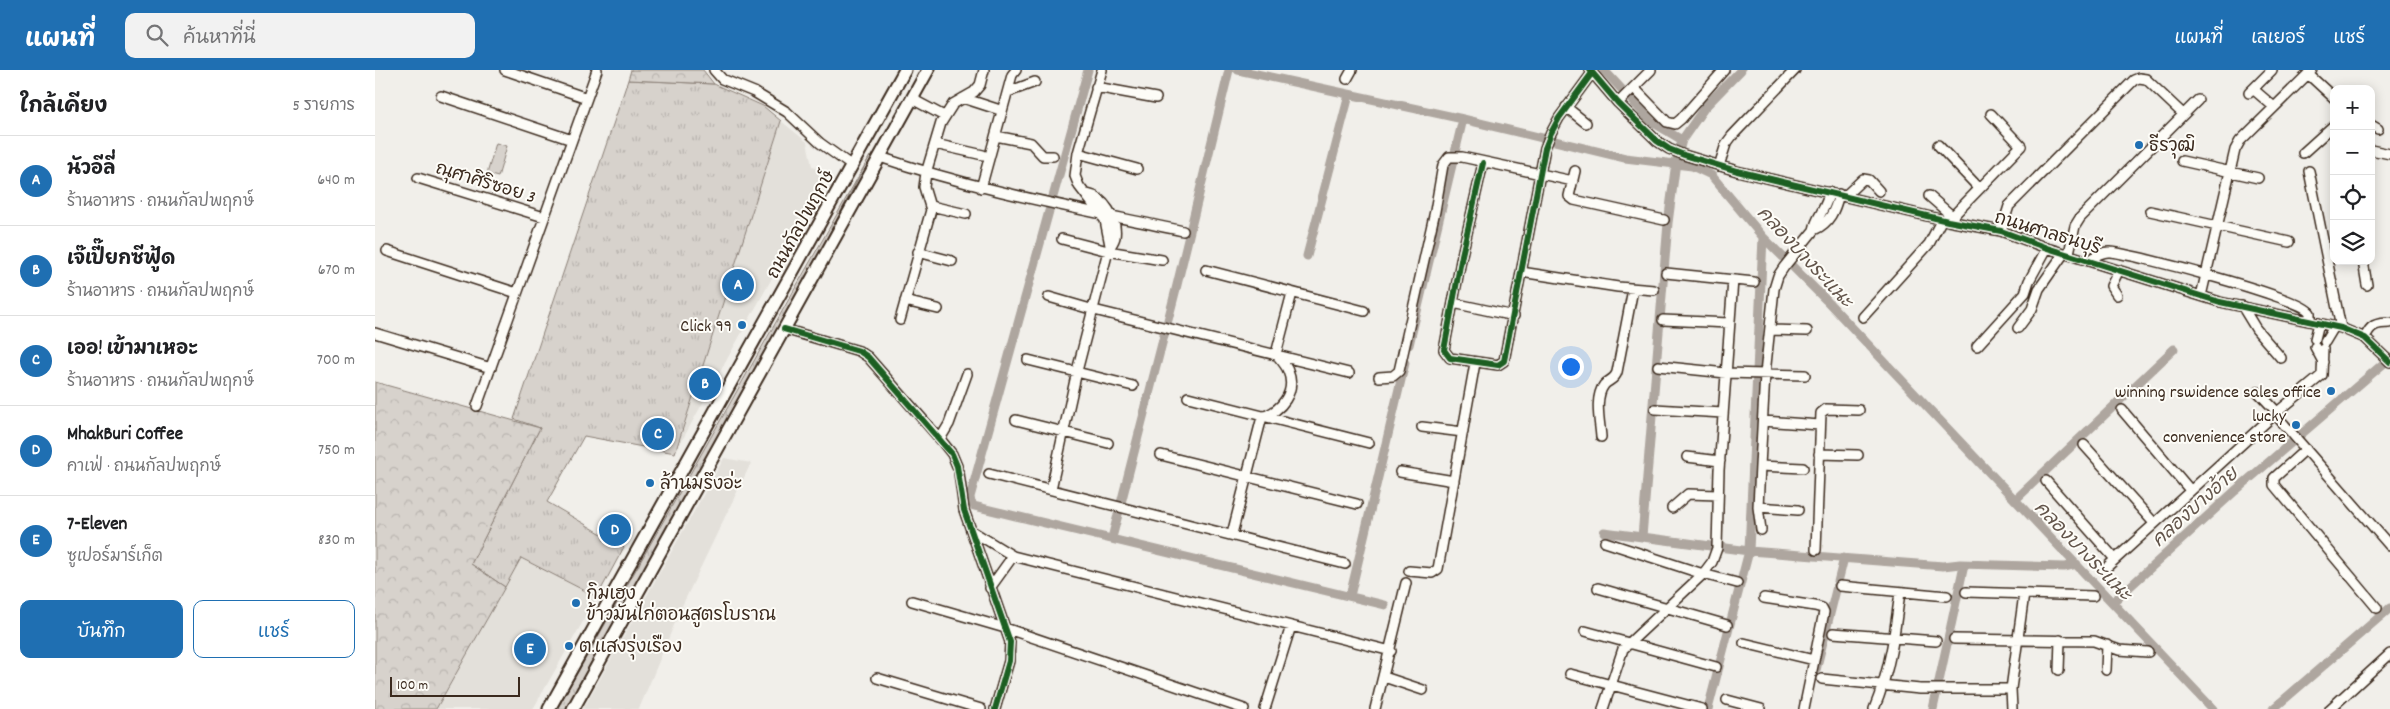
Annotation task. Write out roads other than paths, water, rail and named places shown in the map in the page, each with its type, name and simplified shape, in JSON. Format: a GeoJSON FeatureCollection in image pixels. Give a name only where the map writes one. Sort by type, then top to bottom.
{"type":"FeatureCollection","features":[{"type":"Feature","properties":{"kind":"main road","name":"ถนนกัลปพฤกษ์"},"geometry":{"type":"LineString","coordinates":[[549,709],[905,70]]}},
{"type":"Feature","properties":{"kind":"main road","name":"ถนนกัลปพฤกษ์"},"geometry":{"type":"LineString","coordinates":[[573,709],[928,70]]}},
{"type":"Feature","properties":{"kind":"street"},"geometry":{"type":"LineString","coordinates":[[505,70],[587,98]]}},
{"type":"Feature","properties":{"kind":"street"},"geometry":{"type":"LineString","coordinates":[[477,406],[597,70]]}},
{"type":"Feature","properties":{"kind":"street"},"geometry":{"type":"LineString","coordinates":[[714,70],[722,79],[754,92],[787,112],[820,143],[852,166]]}},
{"type":"Feature","properties":{"kind":"street"},"geometry":{"type":"LineString","coordinates":[[900,320],[931,206],[924,187],[926,173],[944,116],[957,101],[974,92],[980,85],[984,70]]}},
{"type":"Feature","properties":{"kind":"street"},"geometry":{"type":"LineString","coordinates":[[981,188],[1016,70]]}},
{"type":"Feature","properties":{"kind":"street"},"geometry":{"type":"LineString","coordinates":[[1102,70],[1078,153],[1075,176],[1079,186],[1087,194],[1090,203],[1101,213],[1107,225],[1109,248]]}},
{"type":"Feature","properties":{"kind":"street"},"geometry":{"type":"LineString","coordinates":[[1347,79],[1352,70]]}},
{"type":"Feature","properties":{"kind":"street"},"geometry":{"type":"LineString","coordinates":[[1627,94],[1651,70]]}},
{"type":"Feature","properties":{"kind":"street"},"geometry":{"type":"LineString","coordinates":[[1483,163],[1445,341],[1445,355],[1450,358],[1475,363],[1481,361],[1498,365],[1505,361],[1545,148],[1566,107],[1591,71],[1667,122],[1675,124],[1725,70]]}},
{"type":"Feature","properties":{"kind":"street"},"geometry":{"type":"LineString","coordinates":[[1719,166],[1726,144],[1732,136],[1795,70]]}},
{"type":"Feature","properties":{"kind":"street"},"geometry":{"type":"LineString","coordinates":[[2272,70],[2251,91],[2274,107]]}},
{"type":"Feature","properties":{"kind":"street"},"geometry":{"type":"LineString","coordinates":[[2201,296],[2235,150],[2240,140],[2310,72],[2330,94]]}},
{"type":"Feature","properties":{"kind":"street"},"geometry":{"type":"LineString","coordinates":[[2001,231],[2004,216],[2009,206],[2134,80],[2139,78],[2146,79],[2183,114]]}},
{"type":"Feature","properties":{"kind":"street"},"geometry":{"type":"LineString","coordinates":[[1008,92],[1035,82]]}},
{"type":"Feature","properties":{"kind":"street"},"geometry":{"type":"LineString","coordinates":[[1096,86],[1156,98]]}},
{"type":"Feature","properties":{"kind":"street","name":"ถนนศาลธนบุรี"},"geometry":{"type":"LineString","coordinates":[[1627,94],[1657,141],[1669,149],[1684,155],[1719,166],[2001,231],[2047,248],[2201,296],[2337,328],[2365,338],[2388,361]]}},
{"type":"Feature","properties":{"kind":"street"},"geometry":{"type":"LineString","coordinates":[[441,96],[572,140]]}},
{"type":"Feature","properties":{"kind":"street"},"geometry":{"type":"LineString","coordinates":[[963,98],[997,109]]}},
{"type":"Feature","properties":{"kind":"street"},"geometry":{"type":"LineString","coordinates":[[912,99],[944,116]]}},
{"type":"Feature","properties":{"kind":"street"},"geometry":{"type":"LineString","coordinates":[[2018,328],[2032,309],[2039,289],[2066,253],[2075,226],[2080,218],[2198,100]]}},
{"type":"Feature","properties":{"kind":"street"},"geometry":{"type":"LineString","coordinates":[[1566,107],[1586,123]]}},
{"type":"Feature","properties":{"kind":"street"},"geometry":{"type":"LineString","coordinates":[[1863,317],[1929,244],[1947,219],[2021,146],[1991,114]]}},
{"type":"Feature","properties":{"kind":"street"},"geometry":{"type":"LineString","coordinates":[[2303,153],[2330,129]]}},
{"type":"Feature","properties":{"kind":"street"},"geometry":{"type":"LineString","coordinates":[[996,136],[1031,143],[1043,156],[1053,156]]}},
{"type":"Feature","properties":{"kind":"street"},"geometry":{"type":"LineString","coordinates":[[935,144],[983,155]]}},
{"type":"Feature","properties":{"kind":"street"},"geometry":{"type":"LineString","coordinates":[[1938,146],[1979,188]]}},
{"type":"Feature","properties":{"kind":"street"},"geometry":{"type":"LineString","coordinates":[[2375,151],[2390,154]]}},
{"type":"Feature","properties":{"kind":"street"},"geometry":{"type":"LineString","coordinates":[[1078,153],[1137,168]]}},
{"type":"Feature","properties":{"kind":"street"},"geometry":{"type":"LineString","coordinates":[[880,157],[926,173],[1042,203],[1101,213],[1183,231]]}},
{"type":"Feature","properties":{"kind":"street"},"geometry":{"type":"LineString","coordinates":[[1379,377],[1393,376],[1399,371],[1435,211],[1443,165],[1449,157],[1462,157],[1573,181]]}},
{"type":"Feature","properties":{"kind":"street"},"geometry":{"type":"LineString","coordinates":[[2182,161],[2258,178]]}},
{"type":"Feature","properties":{"kind":"street"},"geometry":{"type":"LineString","coordinates":[[2309,170],[2337,328],[2320,344]]}},
{"type":"Feature","properties":{"kind":"street"},"geometry":{"type":"LineString","coordinates":[[1575,171],[1569,196],[1573,200],[1664,220]]}},
{"type":"Feature","properties":{"kind":"street","name":"ณุศาศิริซอย 3"},"geometry":{"type":"LineString","coordinates":[[418,178],[544,217]]}},
{"type":"Feature","properties":{"kind":"street"},"geometry":{"type":"LineString","coordinates":[[1761,530],[1758,507],[1763,421],[1757,374],[1770,330],[1774,290],[1778,276],[1814,230],[1822,227],[1832,215],[1842,195],[1863,179],[1869,180],[1879,191]]}},
{"type":"Feature","properties":{"kind":"street"},"geometry":{"type":"LineString","coordinates":[[1814,230],[1815,223],[1827,206],[1829,192]]}},
{"type":"Feature","properties":{"kind":"street"},"geometry":{"type":"LineString","coordinates":[[1051,488],[1077,371],[1109,248],[1115,234],[1112,216],[1101,201],[1093,195],[1087,194]]}},
{"type":"Feature","properties":{"kind":"street"},"geometry":{"type":"LineString","coordinates":[[1929,196],[1947,219]]}},
{"type":"Feature","properties":{"kind":"street"},"geometry":{"type":"LineString","coordinates":[[931,206],[966,214]]}},
{"type":"Feature","properties":{"kind":"street"},"geometry":{"type":"LineString","coordinates":[[2150,211],[2289,242]]}},
{"type":"Feature","properties":{"kind":"street"},"geometry":{"type":"LineString","coordinates":[[1062,240],[1161,260]]}},
{"type":"Feature","properties":{"kind":"street"},"geometry":{"type":"LineString","coordinates":[[1977,346],[2025,293],[2047,248]]}},
{"type":"Feature","properties":{"kind":"street"},"geometry":{"type":"LineString","coordinates":[[387,252],[517,293]]}},
{"type":"Feature","properties":{"kind":"street"},"geometry":{"type":"LineString","coordinates":[[917,252],[952,261]]}},
{"type":"Feature","properties":{"kind":"street"},"geometry":{"type":"LineString","coordinates":[[2089,260],[2109,252],[2273,294],[2295,303],[2309,310],[2320,344],[2323,362],[2322,375],[2276,413],[2108,566]]}},
{"type":"Feature","properties":{"kind":"street"},"geometry":{"type":"LineString","coordinates":[[2364,265],[2367,285]]}},
{"type":"Feature","properties":{"kind":"street"},"geometry":{"type":"LineString","coordinates":[[1206,270],[1364,311]]}},
{"type":"Feature","properties":{"kind":"street"},"geometry":{"type":"LineString","coordinates":[[2117,295],[2111,286],[2119,270]]}},
{"type":"Feature","properties":{"kind":"street"},"geometry":{"type":"LineString","coordinates":[[1521,272],[1633,289],[1654,290]]}},
{"type":"Feature","properties":{"kind":"street"},"geometry":{"type":"LineString","coordinates":[[1666,273],[1754,282]]}},
{"type":"Feature","properties":{"kind":"street"},"geometry":{"type":"LineString","coordinates":[[1603,709],[1623,649],[1703,574],[1712,562],[1717,548],[1719,461],[1733,280]]}},
{"type":"Feature","properties":{"kind":"street"},"geometry":{"type":"LineString","coordinates":[[1601,437],[1600,392],[1605,384],[1616,377],[1633,289]]}},
{"type":"Feature","properties":{"kind":"street"},"geometry":{"type":"LineString","coordinates":[[1276,354],[1292,293]]}},
{"type":"Feature","properties":{"kind":"street"},"geometry":{"type":"LineString","coordinates":[[1049,297],[1161,327],[1349,373]]}},
{"type":"Feature","properties":{"kind":"street"},"geometry":{"type":"LineString","coordinates":[[905,301],[938,309]]}},
{"type":"Feature","properties":{"kind":"street"},"geometry":{"type":"LineString","coordinates":[[1453,303],[1514,316]]}},
{"type":"Feature","properties":{"kind":"street"},"geometry":{"type":"LineString","coordinates":[[2283,315],[2295,303]]}},
{"type":"Feature","properties":{"kind":"street"},"geometry":{"type":"LineString","coordinates":[[2242,306],[2256,330],[2281,358]]}},
{"type":"Feature","properties":{"kind":"street"},"geometry":{"type":"LineString","coordinates":[[1663,320],[1729,324]]}},
{"type":"Feature","properties":{"kind":"street"},"geometry":{"type":"LineString","coordinates":[[2365,338],[2372,325],[2390,323]]}},
{"type":"Feature","properties":{"kind":"street"},"geometry":{"type":"LineString","coordinates":[[785,328],[859,351],[868,357],[952,454],[958,469],[964,510],[1005,628],[1011,651],[995,709]]}},
{"type":"Feature","properties":{"kind":"street"},"geometry":{"type":"LineString","coordinates":[[1770,330],[1807,331]]}},
{"type":"Feature","properties":{"kind":"street"},"geometry":{"type":"LineString","coordinates":[[375,333],[491,368]]}},
{"type":"Feature","properties":{"kind":"street"},"geometry":{"type":"LineString","coordinates":[[1262,417],[1278,410],[1288,396],[1291,381],[1288,369],[1276,354]]}},
{"type":"Feature","properties":{"kind":"street"},"geometry":{"type":"LineString","coordinates":[[1028,360],[1133,386]]}},
{"type":"Feature","properties":{"kind":"street"},"geometry":{"type":"LineString","coordinates":[[1409,571],[1432,573],[1438,570],[1475,363]]}},
{"type":"Feature","properties":{"kind":"street"},"geometry":{"type":"LineString","coordinates":[[1658,366],[1726,373],[1805,375]]}},
{"type":"Feature","properties":{"kind":"street"},"geometry":{"type":"LineString","coordinates":[[940,439],[949,424],[967,374]]}},
{"type":"Feature","properties":{"kind":"street"},"geometry":{"type":"LineString","coordinates":[[2258,392],[2390,546]]}},
{"type":"Feature","properties":{"kind":"street"},"geometry":{"type":"LineString","coordinates":[[1187,397],[1369,443]]}},
{"type":"Feature","properties":{"kind":"street"},"geometry":{"type":"LineString","coordinates":[[1655,409],[1723,413]]}},
{"type":"Feature","properties":{"kind":"street"},"geometry":{"type":"LineString","coordinates":[[1816,550],[1821,413],[1826,410],[1859,410]]}},
{"type":"Feature","properties":{"kind":"street"},"geometry":{"type":"LineString","coordinates":[[2122,410],[2190,490]]}},
{"type":"Feature","properties":{"kind":"street"},"geometry":{"type":"LineString","coordinates":[[1232,534],[1262,417]]}},
{"type":"Feature","properties":{"kind":"street"},"geometry":{"type":"LineString","coordinates":[[1016,420],[1108,443]]}},
{"type":"Feature","properties":{"kind":"street"},"geometry":{"type":"LineString","coordinates":[[1763,421],[1820,425]]}},
{"type":"Feature","properties":{"kind":"street"},"geometry":{"type":"LineString","coordinates":[[1422,427],[1463,432]]}},
{"type":"Feature","properties":{"kind":"street"},"geometry":{"type":"LineString","coordinates":[[2084,445],[2154,523]]}},
{"type":"Feature","properties":{"kind":"street"},"geometry":{"type":"LineString","coordinates":[[2306,449],[2274,478],[2274,485],[2377,608]]}},
{"type":"Feature","properties":{"kind":"street"},"geometry":{"type":"LineString","coordinates":[[1819,454],[1858,455]]}},
{"type":"Feature","properties":{"kind":"street"},"geometry":{"type":"LineString","coordinates":[[1161,455],[1357,504]]}},
{"type":"Feature","properties":{"kind":"street"},"geometry":{"type":"LineString","coordinates":[[1687,457],[1719,461]]}},
{"type":"Feature","properties":{"kind":"street"},"geometry":{"type":"LineString","coordinates":[[1760,466],[1803,468]]}},
{"type":"Feature","properties":{"kind":"street"},"geometry":{"type":"LineString","coordinates":[[1400,472],[1455,481]]}},
{"type":"Feature","properties":{"kind":"street"},"geometry":{"type":"LineString","coordinates":[[989,474],[1051,488],[1345,564]]}},
{"type":"Feature","properties":{"kind":"street"},"geometry":{"type":"LineString","coordinates":[[2046,481],[2115,559]]}},
{"type":"Feature","properties":{"kind":"street"},"geometry":{"type":"LineString","coordinates":[[1672,508],[1688,494],[1719,495]]}},
{"type":"Feature","properties":{"kind":"street"},"geometry":{"type":"LineString","coordinates":[[1758,507],[1798,510]]}},
{"type":"Feature","properties":{"kind":"street"},"geometry":{"type":"LineString","coordinates":[[971,530],[1013,556],[1391,651]]}},
{"type":"Feature","properties":{"kind":"street"},"geometry":{"type":"LineString","coordinates":[[1605,542],[1703,574],[1737,582]]}},
{"type":"Feature","properties":{"kind":"street"},"geometry":{"type":"LineString","coordinates":[[990,588],[1013,556]]}},
{"type":"Feature","properties":{"kind":"street"},"geometry":{"type":"LineString","coordinates":[[1375,709],[1391,651],[1406,583]]}},
{"type":"Feature","properties":{"kind":"street"},"geometry":{"type":"LineString","coordinates":[[1840,586],[1947,596]]}},
{"type":"Feature","properties":{"kind":"street"},"geometry":{"type":"LineString","coordinates":[[1598,588],[1727,625]]}},
{"type":"Feature","properties":{"kind":"street"},"geometry":{"type":"LineString","coordinates":[[1874,709],[1883,686],[1895,639],[1901,592]]}},
{"type":"Feature","properties":{"kind":"street"},"geometry":{"type":"LineString","coordinates":[[1966,592],[2093,596]]}},
{"type":"Feature","properties":{"kind":"street"},"geometry":{"type":"LineString","coordinates":[[2012,709],[2011,689],[2024,594]]}},
{"type":"Feature","properties":{"kind":"street"},"geometry":{"type":"LineString","coordinates":[[1763,598],[1822,608],[1825,612],[1804,709]]}},
{"type":"Feature","properties":{"kind":"street"},"geometry":{"type":"LineString","coordinates":[[912,601],[1005,628],[1244,709]]}},
{"type":"Feature","properties":{"kind":"street"},"geometry":{"type":"LineString","coordinates":[[1265,709],[1291,626]]}},
{"type":"Feature","properties":{"kind":"street"},"geometry":{"type":"LineString","coordinates":[[1585,631],[1716,667]]}},
{"type":"Feature","properties":{"kind":"street"},"geometry":{"type":"LineString","coordinates":[[1833,633],[1936,641]]}},
{"type":"Feature","properties":{"kind":"street"},"geometry":{"type":"LineString","coordinates":[[1955,639],[2094,641],[2125,651],[2148,652]]}},
{"type":"Feature","properties":{"kind":"street"},"geometry":{"type":"LineString","coordinates":[[2059,670],[2060,640]]}},
{"type":"Feature","properties":{"kind":"street"},"geometry":{"type":"LineString","coordinates":[[1744,643],[1814,660]]}},
{"type":"Feature","properties":{"kind":"street"},"geometry":{"type":"LineString","coordinates":[[2106,670],[2107,645]]}},
{"type":"Feature","properties":{"kind":"street"},"geometry":{"type":"LineString","coordinates":[[2330,709],[2390,654]]}},
{"type":"Feature","properties":{"kind":"street"},"geometry":{"type":"LineString","coordinates":[[1570,674],[1702,709]]}},
{"type":"Feature","properties":{"kind":"street"},"geometry":{"type":"LineString","coordinates":[[1384,677],[1423,690]]}},
{"type":"Feature","properties":{"kind":"street"},"geometry":{"type":"LineString","coordinates":[[877,678],[981,709]]}},
{"type":"Feature","properties":{"kind":"street"},"geometry":{"type":"LineString","coordinates":[[1822,679],[1920,689],[2011,689]]}},
{"type":"Feature","properties":{"kind":"street"},"geometry":{"type":"LineString","coordinates":[[1727,700],[1761,709]]}},
{"type":"Feature","properties":{"kind":"waterway"},"geometry":{"type":"LineString","coordinates":[[1088,70],[970,497],[971,503],[974,506],[1385,605]]}},
{"type":"Feature","properties":{"kind":"waterway"},"geometry":{"type":"LineString","coordinates":[[1112,538],[1177,285],[1229,70]]}},
{"type":"Feature","properties":{"kind":"waterway","name":"คลองบางระแนะ"},"geometry":{"type":"LineString","coordinates":[[1238,70],[1463,119],[1625,158],[1692,166],[1711,175],[1763,237],[1826,300],[2213,709]]}},
{"type":"Feature","properties":{"kind":"waterway"},"geometry":{"type":"LineString","coordinates":[[1604,70],[1652,122],[1682,140]]}},
{"type":"Feature","properties":{"kind":"waterway"},"geometry":{"type":"LineString","coordinates":[[1642,537],[1668,223],[1676,162],[1682,140],[1705,107],[1741,70]]}},
{"type":"Feature","properties":{"kind":"waterway"},"geometry":{"type":"LineString","coordinates":[[1307,256],[1349,95]]}},
{"type":"Feature","properties":{"kind":"waterway"},"geometry":{"type":"LineString","coordinates":[[1409,345],[1463,119]]}},
{"type":"Feature","properties":{"kind":"waterway"},"geometry":{"type":"LineString","coordinates":[[1708,709],[1749,551],[1763,237]]}},
{"type":"Feature","properties":{"kind":"waterway"},"geometry":{"type":"LineString","coordinates":[[2015,500],[2174,349]]}},
{"type":"Feature","properties":{"kind":"waterway","name":"คลองบางอ้าย"},"geometry":{"type":"LineString","coordinates":[[2113,602],[2235,491],[2390,358]]}},
{"type":"Feature","properties":{"kind":"waterway"},"geometry":{"type":"LineString","coordinates":[[1350,596],[1405,363]]}},
{"type":"Feature","properties":{"kind":"waterway"},"geometry":{"type":"LineString","coordinates":[[1604,532],[1749,551],[1943,566],[1960,564],[2065,567],[2077,564]]}},
{"type":"Feature","properties":{"kind":"waterway"},"geometry":{"type":"LineString","coordinates":[[1816,670],[1844,558]]}},
{"type":"Feature","properties":{"kind":"waterway"},"geometry":{"type":"LineString","coordinates":[[1933,709],[1964,565]]}},
{"type":"Feature","properties":{"kind":"waterway"},"geometry":{"type":"LineString","coordinates":[[2273,709],[2390,608]]}},
{"type":"Feature","properties":{"kind":"place","name":"ธีรวุฒิ"},"geometry":{"type":"Point","coordinates":[2139,145]}},
{"type":"Feature","properties":{"kind":"place","name":"นัวอีลี่"},"geometry":{"type":"Point","coordinates":[738,285]}},
{"type":"Feature","properties":{"kind":"place","name":"Click 99"},"geometry":{"type":"Point","coordinates":[742,325]}},
{"type":"Feature","properties":{"kind":"place","name":"เจ๊เปี๊ยกซีฟู้ด"},"geometry":{"type":"Point","coordinates":[705,384]}},
{"type":"Feature","properties":{"kind":"place","name":"winning rswidence sales office"},"geometry":{"type":"Point","coordinates":[2331,391]}},
{"type":"Feature","properties":{"kind":"place","name":"lucky convenience store"},"geometry":{"type":"Point","coordinates":[2296,425]}},
{"type":"Feature","properties":{"kind":"place","name":"เออ! เข้ามาเหอะ"},"geometry":{"type":"Point","coordinates":[658,434]}},
{"type":"Feature","properties":{"kind":"place","name":"ล้านมรึงอ่ะ"},"geometry":{"type":"Point","coordinates":[650,483]}},
{"type":"Feature","properties":{"kind":"place","name":"MhakBuri Coffee"},"geometry":{"type":"Point","coordinates":[615,530]}},
{"type":"Feature","properties":{"kind":"place","name":"กิมเฮง ข้าวมันไก่ตอนสูตรโบราณ"},"geometry":{"type":"Point","coordinates":[576,603]}},
{"type":"Feature","properties":{"kind":"place","name":"ต.แสงรุ่งเรือง"},"geometry":{"type":"Point","coordinates":[569,646]}},
{"type":"Feature","properties":{"kind":"place","name":"7-Eleven"},"geometry":{"type":"Point","coordinates":[530,649]}}]}
